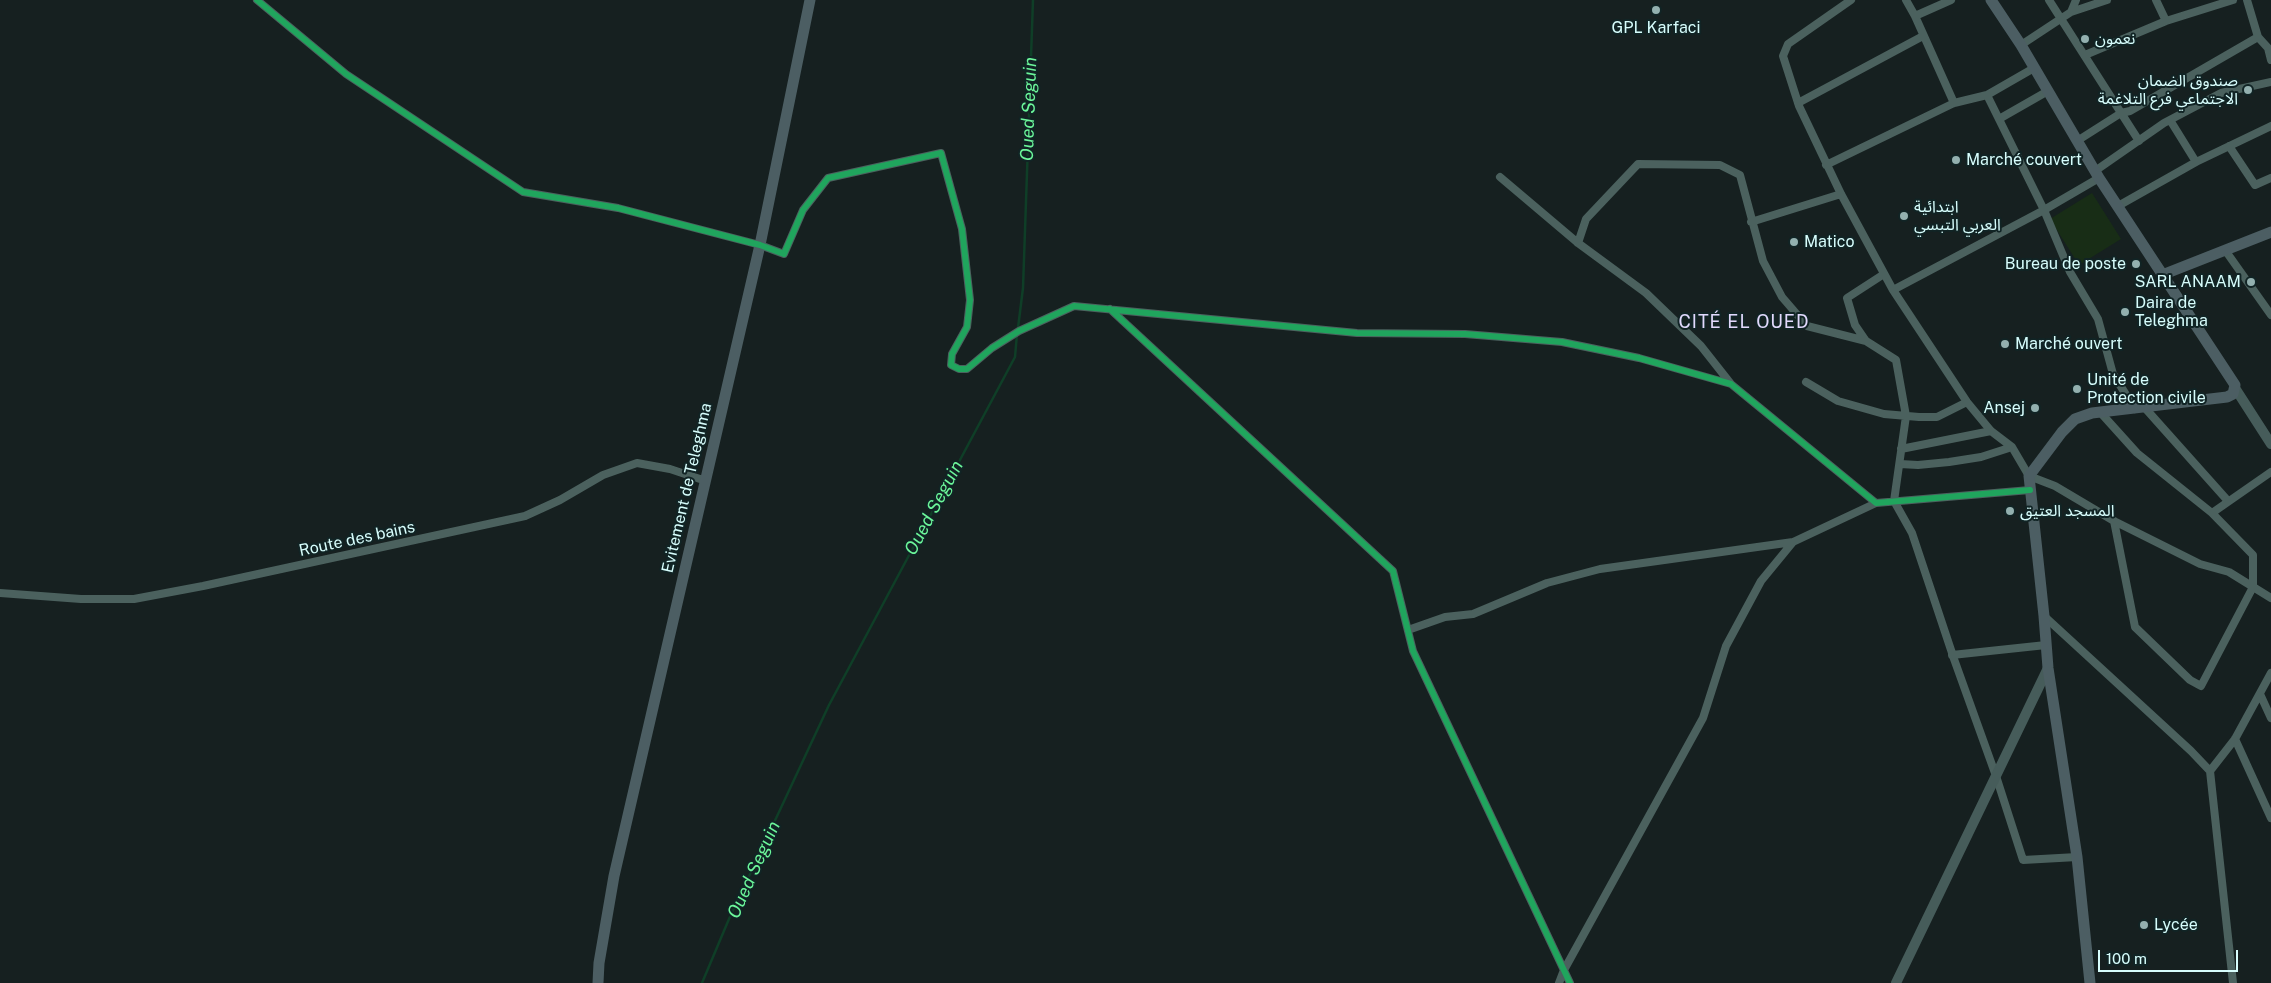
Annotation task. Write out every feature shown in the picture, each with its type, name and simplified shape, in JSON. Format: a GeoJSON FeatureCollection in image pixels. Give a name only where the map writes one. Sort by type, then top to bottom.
{"type":"FeatureCollection","features":[{"type":"Feature","properties":{"kind":"main road","name":"Evitement de Teleghma"},"geometry":{"type":"LineString","coordinates":[[598,983],[599,962],[614,876],[760,245],[810,0]]}},
{"type":"Feature","properties":{"kind":"main road"},"geometry":{"type":"LineString","coordinates":[[1991,0],[2020,44],[2097,174],[2234,382],[2235,388],[2271,444]]}},
{"type":"Feature","properties":{"kind":"main road"},"geometry":{"type":"LineString","coordinates":[[2162,275],[2271,232]]}},
{"type":"Feature","properties":{"kind":"main road"},"geometry":{"type":"LineString","coordinates":[[2090,983],[2076,857],[2048,668],[2029,476],[2062,432],[2076,419],[2100,412],[2227,397],[2233,394],[2235,388]]}},
{"type":"Feature","properties":{"kind":"main road"},"geometry":{"type":"LineString","coordinates":[[1896,983],[2048,668]]}},
{"type":"Feature","properties":{"kind":"street"},"geometry":{"type":"LineString","coordinates":[[257,0],[346,74],[523,192],[618,208],[760,245],[784,254],[803,210],[828,178],[941,153],[962,229],[970,300],[967,327],[952,354],[951,365],[959,369],[967,368],[992,348],[1044,319],[1074,306],[1357,333],[1465,334],[1562,342],[1639,358],[1731,384]]}},
{"type":"Feature","properties":{"kind":"street"},"geometry":{"type":"LineString","coordinates":[[1851,0],[1788,44],[1783,56],[1798,103],[1841,194],[1893,290],[1967,402],[1990,431],[2012,447],[2029,476],[2055,486],[2114,521],[2200,564],[2229,572],[2271,598]]}},
{"type":"Feature","properties":{"kind":"street"},"geometry":{"type":"LineString","coordinates":[[1906,0],[1954,103]]}},
{"type":"Feature","properties":{"kind":"street"},"geometry":{"type":"LineString","coordinates":[[1915,16],[1951,0]]}},
{"type":"Feature","properties":{"kind":"street"},"geometry":{"type":"LineString","coordinates":[[2049,0],[2085,55],[2095,76],[2139,141]]}},
{"type":"Feature","properties":{"kind":"street"},"geometry":{"type":"LineString","coordinates":[[2071,12],[2076,0]]}},
{"type":"Feature","properties":{"kind":"street"},"geometry":{"type":"LineString","coordinates":[[2020,44],[2071,12],[2107,0]]}},
{"type":"Feature","properties":{"kind":"street"},"geometry":{"type":"LineString","coordinates":[[2156,0],[2166,21]]}},
{"type":"Feature","properties":{"kind":"street"},"geometry":{"type":"LineString","coordinates":[[2085,55],[2166,21],[2233,0]]}},
{"type":"Feature","properties":{"kind":"street"},"geometry":{"type":"LineString","coordinates":[[2247,0],[2258,37],[2270,48],[2271,60]]}},
{"type":"Feature","properties":{"kind":"street"},"geometry":{"type":"LineString","coordinates":[[1798,103],[1923,36]]}},
{"type":"Feature","properties":{"kind":"street"},"geometry":{"type":"LineString","coordinates":[[2077,141],[2121,113],[2130,112],[2258,37]]}},
{"type":"Feature","properties":{"kind":"street"},"geometry":{"type":"LineString","coordinates":[[1826,165],[1954,103],[1987,95],[2034,68]]}},
{"type":"Feature","properties":{"kind":"street"},"geometry":{"type":"LineString","coordinates":[[1893,290],[2044,210],[2097,174],[2139,141],[2170,120],[2221,93],[2271,82]]}},
{"type":"Feature","properties":{"kind":"street"},"geometry":{"type":"LineString","coordinates":[[1999,120],[2048,91]]}},
{"type":"Feature","properties":{"kind":"street"},"geometry":{"type":"LineString","coordinates":[[1987,95],[2044,210],[2070,272],[2098,319],[2113,374],[2140,408],[2228,500]]}},
{"type":"Feature","properties":{"kind":"street"},"geometry":{"type":"LineString","coordinates":[[2170,120],[2196,162]]}},
{"type":"Feature","properties":{"kind":"street"},"geometry":{"type":"LineString","coordinates":[[2118,206],[2196,162],[2271,126]]}},
{"type":"Feature","properties":{"kind":"street"},"geometry":{"type":"LineString","coordinates":[[2229,146],[2255,185],[2271,178]]}},
{"type":"Feature","properties":{"kind":"street"},"geometry":{"type":"LineString","coordinates":[[1578,243],[1586,219],[1638,164],[1720,165],[1740,175],[1751,222],[1763,261],[1782,297],[1807,326],[1866,340]]}},
{"type":"Feature","properties":{"kind":"street"},"geometry":{"type":"LineString","coordinates":[[1500,176],[1578,243],[1646,293],[1701,346],[1731,384],[1876,503]]}},
{"type":"Feature","properties":{"kind":"street"},"geometry":{"type":"LineString","coordinates":[[1751,222],[1841,194]]}},
{"type":"Feature","properties":{"kind":"street"},"geometry":{"type":"LineString","coordinates":[[2225,250],[2271,315]]}},
{"type":"Feature","properties":{"kind":"street"},"geometry":{"type":"LineString","coordinates":[[1884,274],[1847,298],[1855,325],[1866,340],[1896,360],[1906,416],[1894,501],[1912,533],[1952,655],[1996,776],[2022,860],[2076,857]]}},
{"type":"Feature","properties":{"kind":"street"},"geometry":{"type":"LineString","coordinates":[[1110,309],[1393,571],[1417,660],[1570,983]]}},
{"type":"Feature","properties":{"kind":"street"},"geometry":{"type":"LineString","coordinates":[[1806,382],[1823,394],[1850,406],[1884,414],[1937,416],[1967,402]]}},
{"type":"Feature","properties":{"kind":"street"},"geometry":{"type":"LineString","coordinates":[[2100,412],[2137,453],[2212,513],[2253,555],[2253,587],[2201,686],[2190,680],[2134,627],[2114,521]]}},
{"type":"Feature","properties":{"kind":"street"},"geometry":{"type":"LineString","coordinates":[[1901,449],[1990,431]]}},
{"type":"Feature","properties":{"kind":"street"},"geometry":{"type":"LineString","coordinates":[[1900,464],[1918,466],[1982,457],[2012,447]]}},
{"type":"Feature","properties":{"kind":"street","name":"Route des bains"},"geometry":{"type":"LineString","coordinates":[[0,593],[81,600],[134,599],[203,586],[525,516],[560,500],[603,474],[637,463],[670,469],[706,481]]}},
{"type":"Feature","properties":{"kind":"street"},"geometry":{"type":"LineString","coordinates":[[2212,513],[2228,500],[2271,472]]}},
{"type":"Feature","properties":{"kind":"street"},"geometry":{"type":"LineString","coordinates":[[1408,630],[1445,618],[1473,614],[1547,583],[1600,569],[1793,542],[1876,503],[2030,490]]}},
{"type":"Feature","properties":{"kind":"street"},"geometry":{"type":"LineString","coordinates":[[1559,983],[1564,970],[1703,718],[1726,646],[1761,581],[1793,542]]}},
{"type":"Feature","properties":{"kind":"street"},"geometry":{"type":"LineString","coordinates":[[2044,616],[2191,751],[2210,771],[2233,983]]}},
{"type":"Feature","properties":{"kind":"street"},"geometry":{"type":"LineString","coordinates":[[1952,655],[2046,645]]}},
{"type":"Feature","properties":{"kind":"street"},"geometry":{"type":"LineString","coordinates":[[2210,771],[2235,739],[2271,673]]}},
{"type":"Feature","properties":{"kind":"street"},"geometry":{"type":"LineString","coordinates":[[2260,694],[2271,718]]}},
{"type":"Feature","properties":{"kind":"street"},"geometry":{"type":"LineString","coordinates":[[2235,739],[2271,818]]}},
{"type":"Feature","properties":{"kind":"green space"},"geometry":{"type":"Polygon","coordinates":[[[2092,193],[2121,239],[2079,265],[2050,219],[2092,193]]]}},
{"type":"Feature","properties":{"kind":"waterway","name":"Oued Seguin"},"geometry":{"type":"LineString","coordinates":[[1018,328],[1023,288],[1033,0]]}},
{"type":"Feature","properties":{"kind":"waterway","name":"Oued Seguin"},"geometry":{"type":"LineString","coordinates":[[702,983],[729,919],[829,705],[1015,357],[1017,334]]}},
{"type":"Feature","properties":{"kind":"cycle path"},"geometry":{"type":"LineString","coordinates":[[257,0],[346,74],[523,192],[618,208],[760,245],[784,254],[803,210],[828,178],[941,153],[962,229],[970,300],[967,327],[952,354],[951,365],[959,369],[967,369],[992,348],[1019,331],[1074,306],[1357,333],[1465,334],[1562,342],[1639,358],[1731,384],[1876,503],[2030,490]]}},
{"type":"Feature","properties":{"kind":"cycle path"},"geometry":{"type":"LineString","coordinates":[[1110,309],[1393,571],[1413,651],[1570,983]]}},
{"type":"Feature","properties":{"kind":"place","name":"GPL Karfaci"},"geometry":{"type":"Point","coordinates":[1656,10]}},
{"type":"Feature","properties":{"kind":"place","name":"نعمون"},"geometry":{"type":"Point","coordinates":[2085,39]}},
{"type":"Feature","properties":{"kind":"place","name":"صندوق الضمان الاجتماعي فرع التلاغمة"},"geometry":{"type":"Point","coordinates":[2248,90]}},
{"type":"Feature","properties":{"kind":"place","name":"Marché couvert"},"geometry":{"type":"Point","coordinates":[1956,160]}},
{"type":"Feature","properties":{"kind":"place","name":"ابتدائية العربي التبسي"},"geometry":{"type":"Point","coordinates":[1904,216]}},
{"type":"Feature","properties":{"kind":"place","name":"Matico"},"geometry":{"type":"Point","coordinates":[1794,242]}},
{"type":"Feature","properties":{"kind":"place","name":"Bureau de poste"},"geometry":{"type":"Point","coordinates":[2136,264]}},
{"type":"Feature","properties":{"kind":"place","name":"SARL ANAAM"},"geometry":{"type":"Point","coordinates":[2251,282]}},
{"type":"Feature","properties":{"kind":"place","name":"Daira de Teleghma"},"geometry":{"type":"Point","coordinates":[2125,312]}},
{"type":"Feature","properties":{"kind":"place","name":"Marché ouvert"},"geometry":{"type":"Point","coordinates":[2005,344]}},
{"type":"Feature","properties":{"kind":"place","name":"Unité de Protection civile"},"geometry":{"type":"Point","coordinates":[2077,389]}},
{"type":"Feature","properties":{"kind":"place","name":"Ansej"},"geometry":{"type":"Point","coordinates":[2035,408]}},
{"type":"Feature","properties":{"kind":"place","name":"المسجد العتيق"},"geometry":{"type":"Point","coordinates":[2010,511]}},
{"type":"Feature","properties":{"kind":"place","name":"Lycée"},"geometry":{"type":"Point","coordinates":[2144,925]}},
{"type":"Feature","properties":{"kind":"district","name":"CITÉ EL OUED"},"geometry":{"type":"Point","coordinates":[1744,322]}}]}
